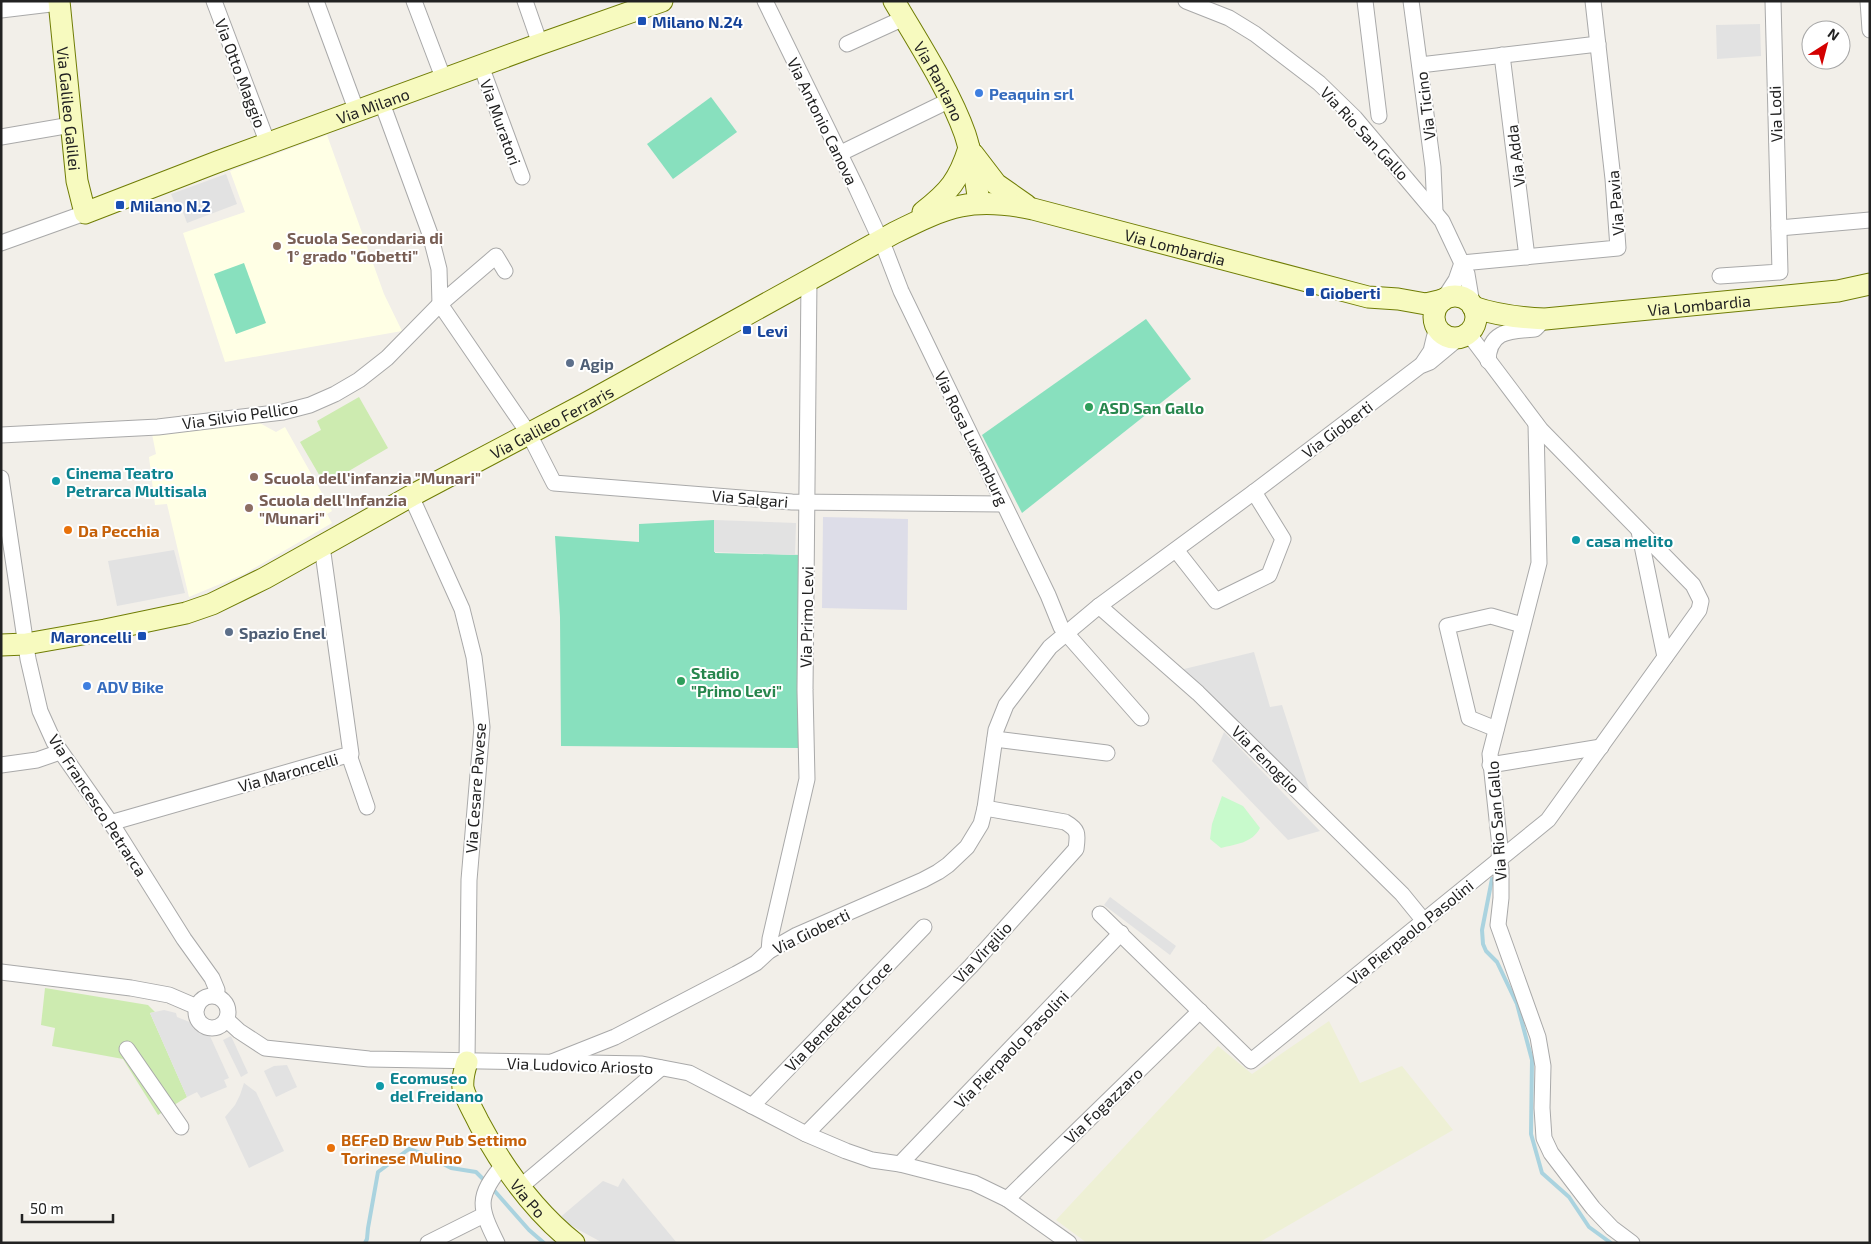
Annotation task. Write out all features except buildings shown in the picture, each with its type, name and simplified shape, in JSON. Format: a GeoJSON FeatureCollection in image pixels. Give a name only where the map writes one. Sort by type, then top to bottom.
{"type":"FeatureCollection","features":[{"type":"Feature","properties":{"kind":"main road","name":"Via Milano"},"geometry":{"type":"LineString","coordinates":[[85,213],[540,44],[662,1]]}},
{"type":"Feature","properties":{"kind":"main road","name":"Via Galileo Galilei"},"geometry":{"type":"LineString","coordinates":[[59,2],[77,181],[85,213]]}},
{"type":"Feature","properties":{"kind":"main road","name":"Via Rantano"},"geometry":{"type":"LineString","coordinates":[[899,9],[950,100],[962,127],[969,148],[979,203]]}},
{"type":"Feature","properties":{"kind":"main road","name":"Via Rantano"},"geometry":{"type":"LineString","coordinates":[[969,148],[996,184],[1033,209]]}},
{"type":"Feature","properties":{"kind":"main road"},"geometry":{"type":"LineString","coordinates":[[888,237],[940,200],[960,173],[969,148]]}},
{"type":"Feature","properties":{"kind":"main road","name":"Via Lombardia"},"geometry":{"type":"LineString","coordinates":[[979,203],[1008,204],[1033,209],[1175,248],[1368,297],[1398,299],[1426,304],[1443,300]]}},
{"type":"Feature","properties":{"kind":"main road","name":"Via Galileo Ferraris"},"geometry":{"type":"LineString","coordinates":[[1,645],[26,644],[105,630],[186,613],[212,604],[529,434],[888,237],[944,210],[979,203]]}},
{"type":"Feature","properties":{"kind":"main road","name":"Via Lombardia"},"geometry":{"type":"LineString","coordinates":[[1469,322],[1494,313],[1536,318],[1838,291],[1870,284]]}},
{"type":"Feature","properties":{"kind":"main road"},"geometry":{"type":"LineString","coordinates":[[1458,296],[1464,298],[1469,322],[1445,335],[1437,326],[1435,314],[1443,300],[1458,296]]}},
{"type":"Feature","properties":{"kind":"main road","name":"Via Lombardia"},"geometry":{"type":"LineString","coordinates":[[1368,297],[1437,326]]}},
{"type":"Feature","properties":{"kind":"main road","name":"Via Po"},"geometry":{"type":"LineString","coordinates":[[467,1062],[463,1078],[464,1089],[493,1179],[519,1188],[541,1214],[574,1243]]}},
{"type":"Feature","properties":{"kind":"street","name":"Via Otto Maggio"},"geometry":{"type":"LineString","coordinates":[[214,1],[268,144]]}},
{"type":"Feature","properties":{"kind":"street"},"geometry":{"type":"LineString","coordinates":[[316,1],[357,112]]}},
{"type":"Feature","properties":{"kind":"street"},"geometry":{"type":"LineString","coordinates":[[414,1],[444,80]]}},
{"type":"Feature","properties":{"kind":"street"},"geometry":{"type":"LineString","coordinates":[[525,1],[540,44]]}},
{"type":"Feature","properties":{"kind":"street","name":"Via Antonio Canova"},"geometry":{"type":"LineString","coordinates":[[765,1],[839,154],[888,237]]}},
{"type":"Feature","properties":{"kind":"street","name":"Via Rio San Gallo"},"geometry":{"type":"LineString","coordinates":[[1186,1],[1229,18],[1255,34],[1319,83],[1355,118],[1435,211],[1451,236],[1467,274],[1469,322]]}},
{"type":"Feature","properties":{"kind":"street"},"geometry":{"type":"LineString","coordinates":[[1365,1],[1379,116]]}},
{"type":"Feature","properties":{"kind":"street","name":"Via Ticino"},"geometry":{"type":"LineString","coordinates":[[1411,1],[1433,167],[1435,211]]}},
{"type":"Feature","properties":{"kind":"street","name":"Via Pavia"},"geometry":{"type":"LineString","coordinates":[[1462,263],[1618,248],[1613,178],[1593,1]]}},
{"type":"Feature","properties":{"kind":"street","name":"Via Lodi"},"geometry":{"type":"LineString","coordinates":[[1720,276],[1780,272],[1773,1]]}},
{"type":"Feature","properties":{"kind":"street"},"geometry":{"type":"LineString","coordinates":[[1868,1],[1870,30]]}},
{"type":"Feature","properties":{"kind":"street"},"geometry":{"type":"LineString","coordinates":[[1,10],[59,2]]}},
{"type":"Feature","properties":{"kind":"street","name":"Via Rantano"},"geometry":{"type":"LineString","coordinates":[[847,44],[899,9]]}},
{"type":"Feature","properties":{"kind":"street"},"geometry":{"type":"LineString","coordinates":[[1420,65],[1598,44]]}},
{"type":"Feature","properties":{"kind":"street","name":"Via Adda"},"geometry":{"type":"LineString","coordinates":[[1502,55],[1527,257]]}},
{"type":"Feature","properties":{"kind":"street","name":"Via Muratori"},"geometry":{"type":"LineString","coordinates":[[481,66],[522,177]]}},
{"type":"Feature","properties":{"kind":"street"},"geometry":{"type":"LineString","coordinates":[[839,154],[950,100]]}},
{"type":"Feature","properties":{"kind":"street"},"geometry":{"type":"LineString","coordinates":[[382,103],[430,234],[439,269],[440,304],[529,434]]}},
{"type":"Feature","properties":{"kind":"street"},"geometry":{"type":"LineString","coordinates":[[1,137],[71,125]]}},
{"type":"Feature","properties":{"kind":"street"},"geometry":{"type":"LineString","coordinates":[[1,243],[85,213]]}},
{"type":"Feature","properties":{"kind":"street"},"geometry":{"type":"LineString","coordinates":[[1778,228],[1870,220]]}},
{"type":"Feature","properties":{"kind":"street","name":"Via Rosa Luxemburg"},"geometry":{"type":"LineString","coordinates":[[888,237],[901,291],[1066,634]]}},
{"type":"Feature","properties":{"kind":"street","name":"Via Silvio Pellico"},"geometry":{"type":"LineString","coordinates":[[1,435],[142,429],[283,412],[310,405],[360,380],[387,358],[440,304],[496,256],[505,271]]}},
{"type":"Feature","properties":{"kind":"street"},"geometry":{"type":"LineString","coordinates":[[1443,300],[1456,280],[1462,263]]}},
{"type":"Feature","properties":{"kind":"street","name":"Via Primo Levi"},"geometry":{"type":"LineString","coordinates":[[769,951],[770,939],[807,779],[805,690],[809,280]]}},
{"type":"Feature","properties":{"kind":"street"},"geometry":{"type":"LineString","coordinates":[[1488,361],[1488,352],[1497,336],[1506,332],[1536,329],[1536,318]]}},
{"type":"Feature","properties":{"kind":"street"},"geometry":{"type":"LineString","coordinates":[[1469,322],[1488,361],[1536,424],[1639,530],[1666,657]]}},
{"type":"Feature","properties":{"kind":"street","name":"Via Gioberti"},"geometry":{"type":"LineString","coordinates":[[552,1062],[615,1037],[756,963],[769,951],[829,920],[938,872],[967,847],[980,824],[985,808],[996,730],[1006,705],[1050,647],[1099,606],[1254,492],[1420,366],[1430,362],[1469,322]]}},
{"type":"Feature","properties":{"kind":"street"},"geometry":{"type":"LineString","coordinates":[[1420,366],[1431,351],[1437,326]]}},
{"type":"Feature","properties":{"kind":"street","name":"Via Rio San Gallo"},"geometry":{"type":"LineString","coordinates":[[1536,424],[1539,563],[1490,754],[1500,847],[1501,898],[1498,925],[1538,1037],[1543,1066],[1542,1108],[1544,1138],[1551,1153],[1593,1208],[1612,1228],[1632,1243]]}},
{"type":"Feature","properties":{"kind":"street","name":"Via Salgari"},"geometry":{"type":"LineString","coordinates":[[529,434],[554,483],[807,502],[1003,504]]}},
{"type":"Feature","properties":{"kind":"street","name":"Via Francesco Petrarca"},"geometry":{"type":"LineString","coordinates":[[1,478],[6,544],[40,711],[60,752],[110,823],[212,978],[217,990],[216,996]]}},
{"type":"Feature","properties":{"kind":"street"},"geometry":{"type":"LineString","coordinates":[[1176,550],[1216,601],[1268,575],[1283,539],[1254,492]]}},
{"type":"Feature","properties":{"kind":"street","name":"Via Cesare Pavese"},"geometry":{"type":"LineString","coordinates":[[411,496],[462,608],[474,657],[482,727],[469,880],[467,1062]]}},
{"type":"Feature","properties":{"kind":"street","name":"Via Pierpaolo Pasolini"},"geometry":{"type":"LineString","coordinates":[[1100,914],[1122,933],[1251,1061],[1548,820],[1699,610],[1701,600],[1692,585],[1639,530]]}},
{"type":"Feature","properties":{"kind":"street","name":"Via Maroncelli"},"geometry":{"type":"LineString","coordinates":[[110,823],[351,754],[322,546]]}},
{"type":"Feature","properties":{"kind":"street","name":"Via Fenoglio"},"geometry":{"type":"LineString","coordinates":[[1099,606],[1198,693],[1402,894],[1424,921]]}},
{"type":"Feature","properties":{"kind":"street"},"geometry":{"type":"LineString","coordinates":[[1496,729],[1469,718],[1447,626],[1491,616],[1522,625]]}},
{"type":"Feature","properties":{"kind":"street"},"geometry":{"type":"LineString","coordinates":[[1066,634],[1141,718]]}},
{"type":"Feature","properties":{"kind":"street"},"geometry":{"type":"LineString","coordinates":[[995,739],[1107,753]]}},
{"type":"Feature","properties":{"kind":"street"},"geometry":{"type":"LineString","coordinates":[[1490,765],[1601,747]]}},
{"type":"Feature","properties":{"kind":"street"},"geometry":{"type":"LineString","coordinates":[[1,765],[37,760],[60,752]]}},
{"type":"Feature","properties":{"kind":"street"},"geometry":{"type":"LineString","coordinates":[[349,755],[367,807]]}},
{"type":"Feature","properties":{"kind":"street","name":"Via Virgilio"},"geometry":{"type":"LineString","coordinates":[[806,1134],[971,966],[1076,849],[1078,835],[1074,827],[1065,822],[985,808]]}},
{"type":"Feature","properties":{"kind":"street","name":"Via Benedetto Croce"},"geometry":{"type":"LineString","coordinates":[[752,1106],[924,927]]}},
{"type":"Feature","properties":{"kind":"street","name":"Via Pierpaolo Pasolini"},"geometry":{"type":"LineString","coordinates":[[900,1164],[1122,933]]}},
{"type":"Feature","properties":{"kind":"street"},"geometry":{"type":"LineString","coordinates":[[1,972],[139,989],[168,995],[197,1007]]}},
{"type":"Feature","properties":{"kind":"street"},"geometry":{"type":"LineString","coordinates":[[216,996],[226,1003],[229,1015],[227,1020],[218,1028],[206,1028],[197,1019],[197,1007],[204,998],[216,996]]}},
{"type":"Feature","properties":{"kind":"street","name":"Via Fogazzaro"},"geometry":{"type":"LineString","coordinates":[[1007,1199],[1200,1010]]}},
{"type":"Feature","properties":{"kind":"street","name":"Via Ludovico Ariosto"},"geometry":{"type":"LineString","coordinates":[[227,1020],[245,1036],[265,1048],[369,1059],[642,1064],[689,1074],[806,1134],[872,1160],[900,1164],[974,1184],[1007,1199],[1069,1243]]}},
{"type":"Feature","properties":{"kind":"street"},"geometry":{"type":"LineString","coordinates":[[126,1049],[181,1126]]}},
{"type":"Feature","properties":{"kind":"street"},"geometry":{"type":"LineString","coordinates":[[519,1188],[661,1068]]}},
{"type":"Feature","properties":{"kind":"street"},"geometry":{"type":"LineString","coordinates":[[493,1179],[483,1200],[484,1215],[497,1243]]}},
{"type":"Feature","properties":{"kind":"street"},"geometry":{"type":"LineString","coordinates":[[428,1243],[484,1215]]}},
{"type":"Feature","properties":{"kind":"shaded area"},"geometry":{"type":"Polygon","coordinates":[[[1760,24],[1761,56],[1717,59],[1716,25],[1760,24]]]}},
{"type":"Feature","properties":{"kind":"shaded area","name":"Scuola Secondaria di 1° grado \"Gobetti\""},"geometry":{"type":"Polygon","coordinates":[[[327,135],[384,294],[402,331],[225,362],[183,233],[245,212],[230,171],[327,135]]]}},
{"type":"Feature","properties":{"kind":"shaded area"},"geometry":{"type":"Polygon","coordinates":[[[226,174],[237,204],[187,223],[180,204],[176,205],[171,194],[226,174]]]}},
{"type":"Feature","properties":{"kind":"shaded area","name":"Scuola dell'Infanzia \"Munari\""},"geometry":{"type":"Polygon","coordinates":[[[256,421],[276,432],[285,427],[332,511],[327,514],[332,523],[244,574],[189,597],[167,504],[155,505],[149,457],[156,454],[152,434],[256,421]]]}},
{"type":"Feature","properties":{"kind":"shaded area"},"geometry":{"type":"Polygon","coordinates":[[[823,517],[908,519],[907,610],[822,608],[823,517]]]}},
{"type":"Feature","properties":{"kind":"shaded area"},"geometry":{"type":"Polygon","coordinates":[[[714,520],[796,523],[795,555],[714,552],[714,520]]]}},
{"type":"Feature","properties":{"kind":"shaded area"},"geometry":{"type":"Polygon","coordinates":[[[174,550],[185,593],[117,606],[108,561],[174,550]]]}},
{"type":"Feature","properties":{"kind":"shaded area"},"geometry":{"type":"Polygon","coordinates":[[[1254,652],[1270,707],[1282,705],[1311,795],[1180,670],[1254,652]]]}},
{"type":"Feature","properties":{"kind":"shaded area"},"geometry":{"type":"Polygon","coordinates":[[[1224,732],[1320,831],[1288,840],[1212,761],[1224,732]]]}},
{"type":"Feature","properties":{"kind":"shaded area"},"geometry":{"type":"Polygon","coordinates":[[[1110,897],[1176,946],[1170,955],[1104,905],[1110,897]]]}},
{"type":"Feature","properties":{"kind":"shaded area"},"geometry":{"type":"Polygon","coordinates":[[[164,1010],[176,1013],[177,1017],[192,1023],[209,1034],[229,1078],[224,1080],[227,1087],[201,1098],[197,1092],[187,1097],[150,1013],[164,1010]]]}},
{"type":"Feature","properties":{"kind":"shaded area"},"geometry":{"type":"Polygon","coordinates":[[[1329,1021],[1360,1083],[1402,1066],[1453,1130],[1258,1243],[1087,1243],[1056,1220],[1218,1046],[1252,1074],[1329,1021]]]}},
{"type":"Feature","properties":{"kind":"shaded area"},"geometry":{"type":"Polygon","coordinates":[[[231,1036],[248,1073],[241,1077],[223,1040],[231,1036]]]}},
{"type":"Feature","properties":{"kind":"shaded area"},"geometry":{"type":"Polygon","coordinates":[[[287,1065],[297,1087],[276,1097],[264,1071],[274,1066],[287,1065]]]}},
{"type":"Feature","properties":{"kind":"shaded area"},"geometry":{"type":"Polygon","coordinates":[[[244,1083],[256,1092],[284,1151],[249,1168],[225,1117],[235,1105],[244,1083]]]}},
{"type":"Feature","properties":{"kind":"shaded area"},"geometry":{"type":"Polygon","coordinates":[[[623,1178],[677,1243],[603,1243],[557,1220],[603,1181],[618,1187],[623,1178]]]}},
{"type":"Feature","properties":{"kind":"green space"},"geometry":{"type":"Polygon","coordinates":[[[711,97],[737,132],[673,179],[647,144],[711,97]]]}},
{"type":"Feature","properties":{"kind":"green space"},"geometry":{"type":"Polygon","coordinates":[[[244,263],[266,323],[236,334],[214,274],[244,263]]]}},
{"type":"Feature","properties":{"kind":"green space","name":"ASD San Gallo"},"geometry":{"type":"Polygon","coordinates":[[[1146,319],[1191,379],[1022,513],[982,435],[1146,319]]]}},
{"type":"Feature","properties":{"kind":"green space"},"geometry":{"type":"Polygon","coordinates":[[[359,397],[388,448],[325,485],[300,442],[321,430],[317,421],[359,397]]]}},
{"type":"Feature","properties":{"kind":"green space","name":"Stadio \"Primo Levi\""},"geometry":{"type":"Polygon","coordinates":[[[714,520],[715,553],[802,555],[801,748],[561,746],[560,617],[555,536],[639,542],[639,524],[714,520]]]}},
{"type":"Feature","properties":{"kind":"green space"},"geometry":{"type":"Polygon","coordinates":[[[1222,796],[1243,806],[1260,828],[1248,840],[1221,848],[1210,839],[1212,824],[1222,796]]]}},
{"type":"Feature","properties":{"kind":"green space"},"geometry":{"type":"Polygon","coordinates":[[[45,988],[148,1005],[155,1012],[150,1013],[187,1097],[158,1115],[123,1059],[52,1046],[55,1028],[41,1025],[45,988]]]}},
{"type":"Feature","properties":{"kind":"waterway"},"geometry":{"type":"LineString","coordinates":[[1492,879],[1482,930],[1483,944],[1486,951],[1497,962],[1517,1004],[1532,1060],[1531,1134],[1542,1173],[1569,1197],[1589,1227],[1611,1243]]}},
{"type":"Feature","properties":{"kind":"waterway"},"geometry":{"type":"LineString","coordinates":[[365,1243],[378,1172],[409,1149],[426,1155],[451,1168],[476,1172],[487,1183]]}},
{"type":"Feature","properties":{"kind":"waterway"},"geometry":{"type":"LineString","coordinates":[[492,1188],[529,1230],[544,1243]]}},
{"type":"Feature","properties":{"kind":"place","name":"Milano N.24"},"geometry":{"type":"Point","coordinates":[642,21]}},
{"type":"Feature","properties":{"kind":"place","name":"Peaquin srl"},"geometry":{"type":"Point","coordinates":[979,93]}},
{"type":"Feature","properties":{"kind":"place","name":"Milano N.2"},"geometry":{"type":"Point","coordinates":[120,205]}},
{"type":"Feature","properties":{"kind":"place","name":"Scuola Secondaria di 1° grado \"Gobetti\""},"geometry":{"type":"Point","coordinates":[277,246]}},
{"type":"Feature","properties":{"kind":"place","name":"Gioberti"},"geometry":{"type":"Point","coordinates":[1310,292]}},
{"type":"Feature","properties":{"kind":"place","name":"Levi"},"geometry":{"type":"Point","coordinates":[747,330]}},
{"type":"Feature","properties":{"kind":"place","name":"Agip"},"geometry":{"type":"Point","coordinates":[570,363]}},
{"type":"Feature","properties":{"kind":"place","name":"ASD San Gallo"},"geometry":{"type":"Point","coordinates":[1089,407]}},
{"type":"Feature","properties":{"kind":"place","name":"Scuola dell'infanzia \"Munari\""},"geometry":{"type":"Point","coordinates":[254,477]}},
{"type":"Feature","properties":{"kind":"place","name":"Cinema Teatro Petrarca Multisala"},"geometry":{"type":"Point","coordinates":[56,481]}},
{"type":"Feature","properties":{"kind":"place","name":"Scuola dell'Infanzia \"Munari\""},"geometry":{"type":"Point","coordinates":[249,508]}},
{"type":"Feature","properties":{"kind":"place","name":"Da Pecchia"},"geometry":{"type":"Point","coordinates":[68,530]}},
{"type":"Feature","properties":{"kind":"place","name":"casa melito"},"geometry":{"type":"Point","coordinates":[1576,540]}},
{"type":"Feature","properties":{"kind":"place","name":"Spazio Enel"},"geometry":{"type":"Point","coordinates":[229,632]}},
{"type":"Feature","properties":{"kind":"place","name":"Maroncelli"},"geometry":{"type":"Point","coordinates":[142,636]}},
{"type":"Feature","properties":{"kind":"place","name":"Stadio \"Primo Levi\""},"geometry":{"type":"Point","coordinates":[681,681]}},
{"type":"Feature","properties":{"kind":"place","name":"ADV Bike"},"geometry":{"type":"Point","coordinates":[87,686]}},
{"type":"Feature","properties":{"kind":"place","name":"Ecomuseo del Freidano"},"geometry":{"type":"Point","coordinates":[380,1086]}},
{"type":"Feature","properties":{"kind":"place","name":"BEFeD Brew Pub Settimo Torinese Mulino"},"geometry":{"type":"Point","coordinates":[331,1148]}}]}
